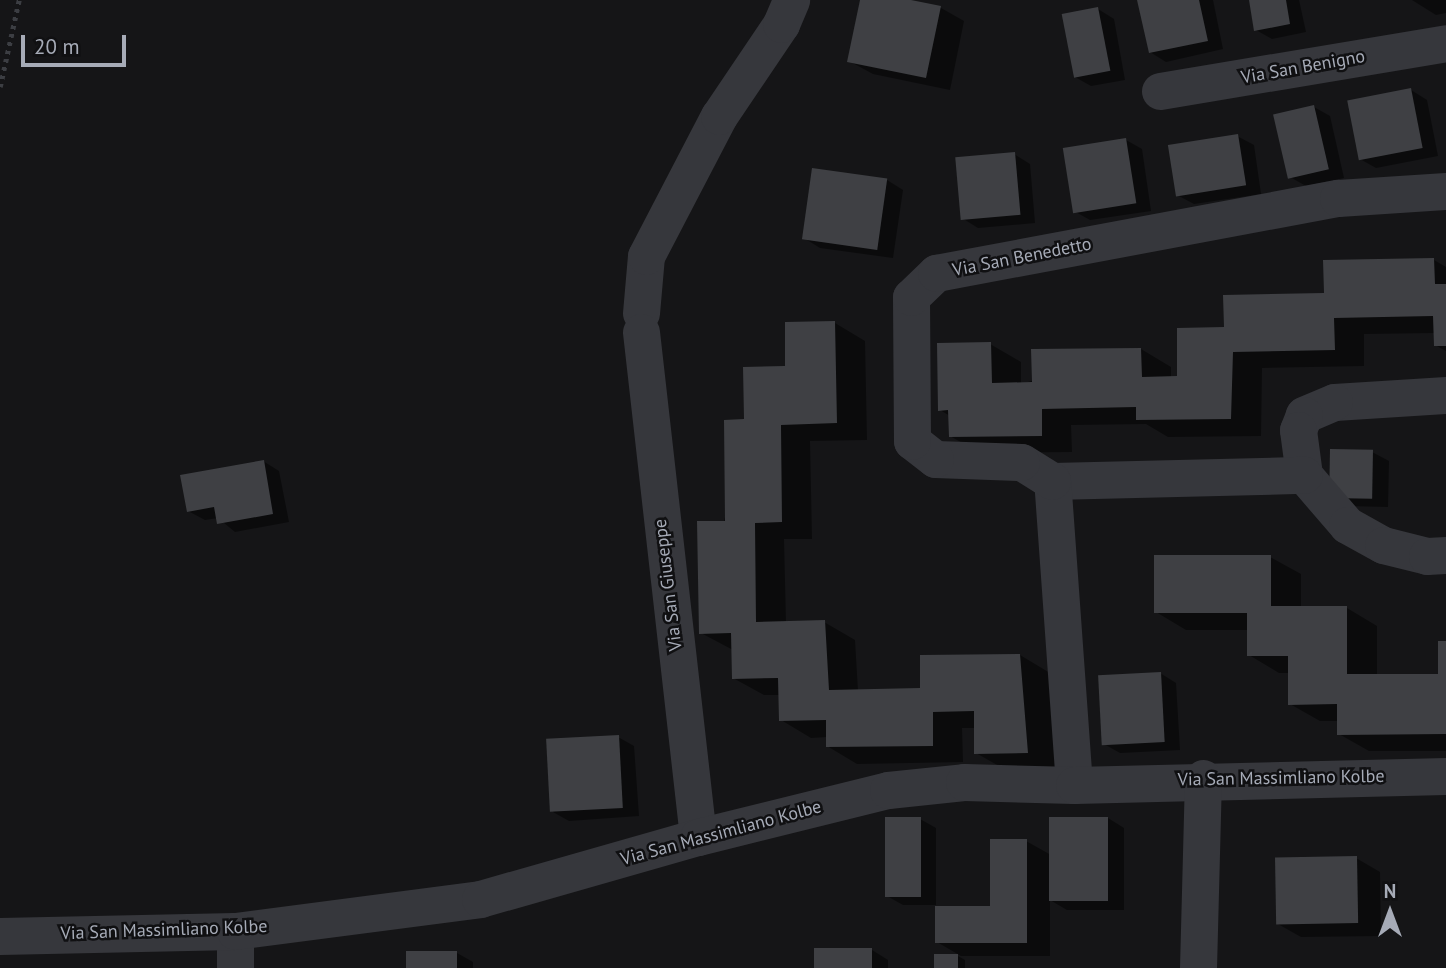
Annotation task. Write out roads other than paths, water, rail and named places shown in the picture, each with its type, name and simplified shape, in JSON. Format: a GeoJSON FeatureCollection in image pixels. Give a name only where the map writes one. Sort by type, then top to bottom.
{"type":"FeatureCollection","features":[{"type":"Feature","properties":{"kind":"street","name":"Via San Giuseppe"},"geometry":{"type":"LineString","coordinates":[[698,837],[641,322],[646,256],[719,116],[781,24],[792,0]]}},
{"type":"Feature","properties":{"kind":"street","name":"Via San Benigno"},"geometry":{"type":"LineString","coordinates":[[1160,91],[1446,43]]}},
{"type":"Feature","properties":{"kind":"street","name":"Via San Benedetto"},"geometry":{"type":"LineString","coordinates":[[1052,481],[1021,462],[935,459],[912,442],[911,297],[936,273],[1338,198],[1446,191]]}},
{"type":"Feature","properties":{"kind":"street"},"geometry":{"type":"LineString","coordinates":[[1446,395],[1334,402],[1304,415],[1298,430],[1304,475],[1347,525],[1383,545],[1427,556],[1446,555]]}},
{"type":"Feature","properties":{"kind":"street"},"geometry":{"type":"LineString","coordinates":[[1074,785],[1052,481],[1304,475]]}},
{"type":"Feature","properties":{"kind":"street","name":"Via San Massimliano Kolbe"},"geometry":{"type":"LineString","coordinates":[[0,936],[235,931],[480,900],[698,837],[888,790],[964,782],[1074,785],[1203,778],[1446,776]]}},
{"type":"Feature","properties":{"kind":"street"},"geometry":{"type":"LineString","coordinates":[[1198,968],[1203,778]]}},
{"type":"Feature","properties":{"kind":"street"},"geometry":{"type":"LineString","coordinates":[[235,931],[235,968]]}}]}
